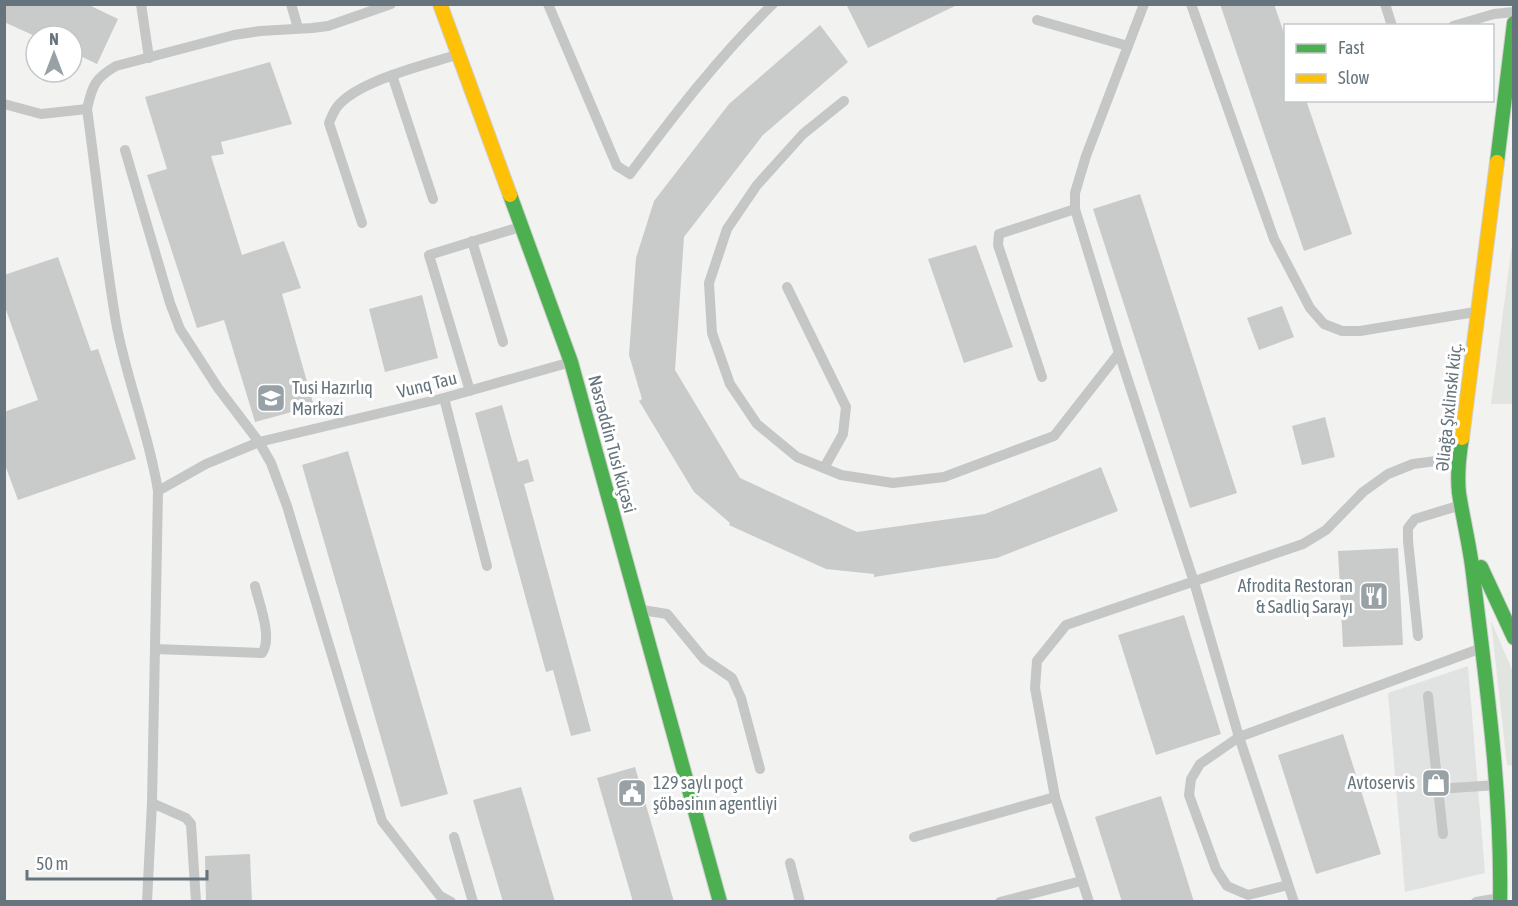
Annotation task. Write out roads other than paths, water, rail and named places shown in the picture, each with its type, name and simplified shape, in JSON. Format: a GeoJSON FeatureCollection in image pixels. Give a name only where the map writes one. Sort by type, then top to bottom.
{"type":"FeatureCollection","features":[{"type":"Feature","properties":{"kind":"main road","name":"Nəsrəddin Tusi küçəsi"},"geometry":{"type":"LineString","coordinates":[[440,4],[571,362],[720,902]]}},
{"type":"Feature","properties":{"kind":"main road","name":"Əliağa Şıxlinski küç."},"geometry":{"type":"LineString","coordinates":[[1500,900],[1501,857],[1497,785],[1470,543],[1459,491],[1459,458],[1514,23]]}},
{"type":"Feature","properties":{"kind":"main road"},"geometry":{"type":"LineString","coordinates":[[1470,543],[1514,638]]}},
{"type":"Feature","properties":{"kind":"main road"},"geometry":{"type":"LineString","coordinates":[[1497,785],[1514,783]]}},
{"type":"Feature","properties":{"kind":"lane"},"geometry":{"type":"LineString","coordinates":[[141,4],[149,57]]}},
{"type":"Feature","properties":{"kind":"lane"},"geometry":{"type":"LineString","coordinates":[[291,4],[298,28]]}},
{"type":"Feature","properties":{"kind":"lane"},"geometry":{"type":"LineString","coordinates":[[147,902],[152,803],[158,491],[153,458],[124,361],[116,322],[87,109],[91,89],[100,75],[116,66],[234,35],[328,26],[391,4]]}},
{"type":"Feature","properties":{"kind":"lane"},"geometry":{"type":"LineString","coordinates":[[548,4],[617,166],[630,174],[656,138],[742,34],[773,4]]}},
{"type":"Feature","properties":{"kind":"lane"},"geometry":{"type":"LineString","coordinates":[[1144,4],[1086,156],[1075,193],[1075,209],[1119,353],[1194,582],[1239,737],[1294,902]]}},
{"type":"Feature","properties":{"kind":"lane"},"geometry":{"type":"LineString","coordinates":[[1191,4],[1274,238],[1310,308],[1324,324],[1342,331],[1360,331],[1479,312]]}},
{"type":"Feature","properties":{"kind":"lane"},"geometry":{"type":"LineString","coordinates":[[1385,4],[1391,24]]}},
{"type":"Feature","properties":{"kind":"lane"},"geometry":{"type":"LineString","coordinates":[[1460,24],[1494,14],[1514,12]]}},
{"type":"Feature","properties":{"kind":"lane"},"geometry":{"type":"LineString","coordinates":[[1037,20],[1128,46]]}},
{"type":"Feature","properties":{"kind":"lane"},"geometry":{"type":"LineString","coordinates":[[362,223],[329,123],[338,106],[357,90],[392,75],[458,54]]}},
{"type":"Feature","properties":{"kind":"lane"},"geometry":{"type":"LineString","coordinates":[[392,75],[433,199]]}},
{"type":"Feature","properties":{"kind":"lane"},"geometry":{"type":"LineString","coordinates":[[844,101],[803,134],[757,185],[727,229],[709,283],[712,333],[730,384],[758,424],[797,457],[841,476],[894,483],[944,477],[1054,436],[1119,353]]}},
{"type":"Feature","properties":{"kind":"lane"},"geometry":{"type":"LineString","coordinates":[[4,104],[41,114],[87,109]]}},
{"type":"Feature","properties":{"kind":"lane"},"geometry":{"type":"LineString","coordinates":[[125,150],[170,303],[180,329],[218,388],[259,442],[271,464],[287,506],[382,821],[440,896],[451,902]]}},
{"type":"Feature","properties":{"kind":"lane"},"geometry":{"type":"LineString","coordinates":[[1042,376],[998,245],[999,234],[1075,209]]}},
{"type":"Feature","properties":{"kind":"lane"},"geometry":{"type":"LineString","coordinates":[[470,390],[429,255],[521,227]]}},
{"type":"Feature","properties":{"kind":"lane"},"geometry":{"type":"LineString","coordinates":[[472,241],[503,342]]}},
{"type":"Feature","properties":{"kind":"lane"},"geometry":{"type":"LineString","coordinates":[[787,287],[846,407],[843,434],[824,468]]}},
{"type":"Feature","properties":{"kind":"lane","name":"Vunq Tau"},"geometry":{"type":"LineString","coordinates":[[158,491],[206,464],[259,442],[444,398],[571,362]]}},
{"type":"Feature","properties":{"kind":"lane"},"geometry":{"type":"LineString","coordinates":[[444,398],[487,566]]}},
{"type":"Feature","properties":{"kind":"lane"},"geometry":{"type":"LineString","coordinates":[[1089,902],[1054,797],[1035,688],[1037,660],[1065,625],[1303,544],[1326,530],[1363,492],[1388,474],[1413,464],[1459,458]]}},
{"type":"Feature","properties":{"kind":"lane"},"geometry":{"type":"LineString","coordinates":[[1418,636],[1408,528],[1415,519],[1461,505]]}},
{"type":"Feature","properties":{"kind":"lane"},"geometry":{"type":"LineString","coordinates":[[155,649],[262,652],[266,647],[267,635],[255,586]]}},
{"type":"Feature","properties":{"kind":"lane"},"geometry":{"type":"LineString","coordinates":[[639,609],[667,614],[704,658],[732,678],[741,698],[760,769]]}},
{"type":"Feature","properties":{"kind":"lane"},"geometry":{"type":"LineString","coordinates":[[1288,885],[1248,895],[1227,886],[1216,869],[1189,795],[1191,778],[1200,764],[1239,737],[1482,648]]}},
{"type":"Feature","properties":{"kind":"lane"},"geometry":{"type":"LineString","coordinates":[[1428,696],[1443,834]]}},
{"type":"Feature","properties":{"kind":"lane"},"geometry":{"type":"LineString","coordinates":[[1437,789],[1497,785]]}},
{"type":"Feature","properties":{"kind":"lane"},"geometry":{"type":"LineString","coordinates":[[914,837],[1054,797]]}},
{"type":"Feature","properties":{"kind":"lane"},"geometry":{"type":"LineString","coordinates":[[152,803],[186,818],[191,824],[196,902]]}},
{"type":"Feature","properties":{"kind":"lane"},"geometry":{"type":"LineString","coordinates":[[454,837],[473,902]]}},
{"type":"Feature","properties":{"kind":"lane"},"geometry":{"type":"LineString","coordinates":[[790,864],[800,902]]}},
{"type":"Feature","properties":{"kind":"lane"},"geometry":{"type":"LineString","coordinates":[[1000,902],[1081,881]]}},
{"type":"Feature","properties":{"kind":"lane"},"geometry":{"type":"LineString","coordinates":[[1476,902],[1500,900]]}},
{"type":"Feature","properties":{"kind":"place","name":"Tusi Hazırlıq Mərkəzi"},"geometry":{"type":"Point","coordinates":[271,398]}},
{"type":"Feature","properties":{"kind":"place","name":"Afrodita Restoran & Sadliq Sarayı"},"geometry":{"type":"Point","coordinates":[1374,596]}},
{"type":"Feature","properties":{"kind":"place","name":"Avtoservis"},"geometry":{"type":"Point","coordinates":[1436,783]}},
{"type":"Feature","properties":{"kind":"place","name":"129 saylı poçt şöbəsinın agentliyi"},"geometry":{"type":"Point","coordinates":[632,793]}}]}
